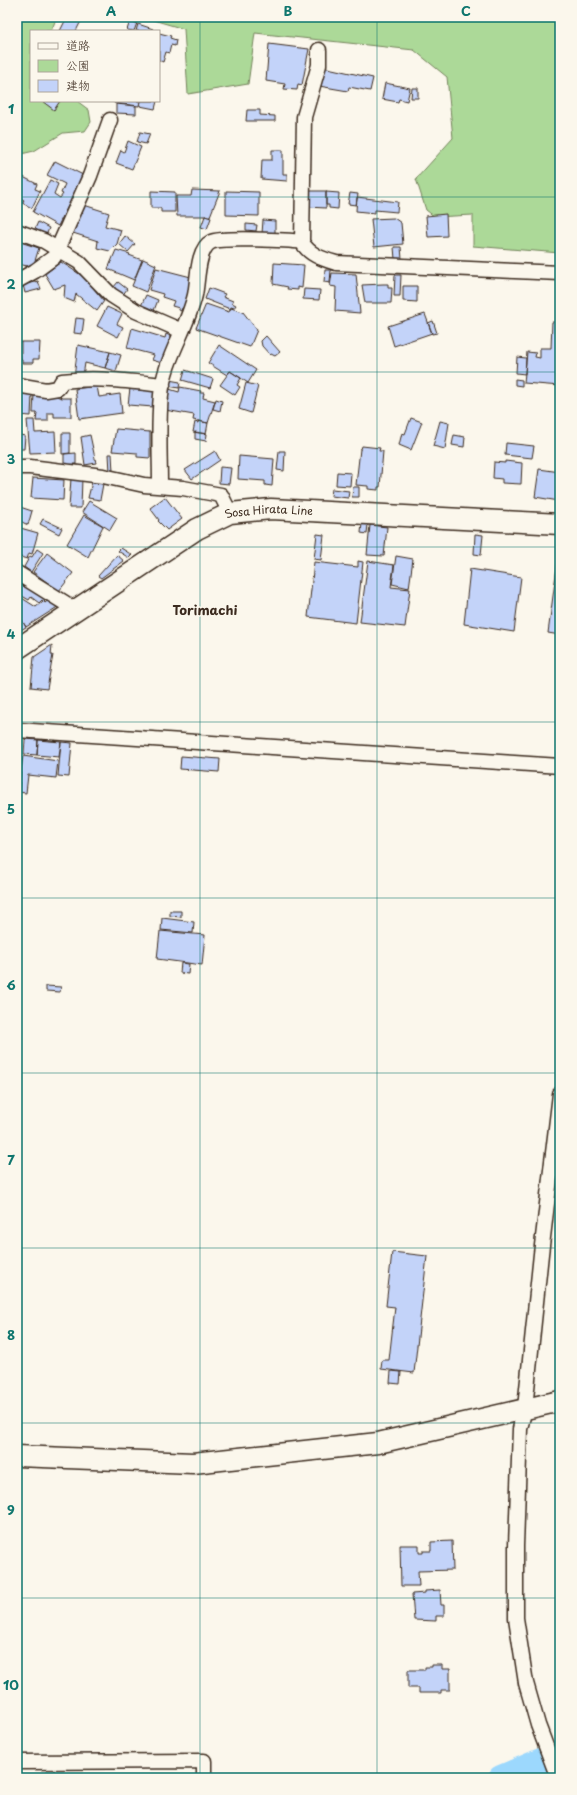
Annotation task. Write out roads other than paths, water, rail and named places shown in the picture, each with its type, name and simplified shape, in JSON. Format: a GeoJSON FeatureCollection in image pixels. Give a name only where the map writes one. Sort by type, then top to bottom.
{"type":"FeatureCollection","features":[{"type":"Feature","properties":{"kind":"main road","name":"Sosa Hirata Line"},"geometry":{"type":"LineString","coordinates":[[17,649],[197,529],[230,513],[271,509],[560,524]]}},
{"type":"Feature","properties":{"kind":"main road"},"geometry":{"type":"LineString","coordinates":[[17,1456],[193,1463],[378,1443],[560,1401]]}},
{"type":"Feature","properties":{"kind":"street"},"geometry":{"type":"LineString","coordinates":[[319,50],[319,65],[304,117],[302,242],[306,250],[319,257],[336,263],[560,273]]}},
{"type":"Feature","properties":{"kind":"street"},"geometry":{"type":"LineString","coordinates":[[17,281],[35,271],[54,257],[90,176],[110,120]]}},
{"type":"Feature","properties":{"kind":"street"},"geometry":{"type":"LineString","coordinates":[[17,231],[44,241],[79,262],[111,295],[136,311],[182,331]]}},
{"type":"Feature","properties":{"kind":"street"},"geometry":{"type":"LineString","coordinates":[[160,486],[159,443],[161,394],[169,364],[195,295],[202,252],[211,242],[228,239],[302,242]]}},
{"type":"Feature","properties":{"kind":"street"},"geometry":{"type":"LineString","coordinates":[[17,385],[46,390],[58,388],[62,381],[85,378],[163,385]]}},
{"type":"Feature","properties":{"kind":"street"},"geometry":{"type":"LineString","coordinates":[[17,467],[30,467],[103,476],[144,485],[221,495],[230,513]]}},
{"type":"Feature","properties":{"kind":"street"},"geometry":{"type":"LineString","coordinates":[[17,573],[65,603],[72,613]]}},
{"type":"Feature","properties":{"kind":"street"},"geometry":{"type":"LineString","coordinates":[[17,730],[560,766]]}},
{"type":"Feature","properties":{"kind":"street"},"geometry":{"type":"LineString","coordinates":[[557,1776],[538,1726],[526,1683],[516,1618],[516,1546],[520,1429],[525,1408],[560,1094]]}},
{"type":"Feature","properties":{"kind":"street"},"geometry":{"type":"LineString","coordinates":[[17,1762],[204,1761],[204,1773]]}},
{"type":"Feature","properties":{"kind":"waterway"},"geometry":{"type":"LineString","coordinates":[[501,1778],[560,1753]]}},
{"type":"Feature","properties":{"kind":"district","name":"Torimachi"},"geometry":{"type":"Point","coordinates":[205,610]}}]}
